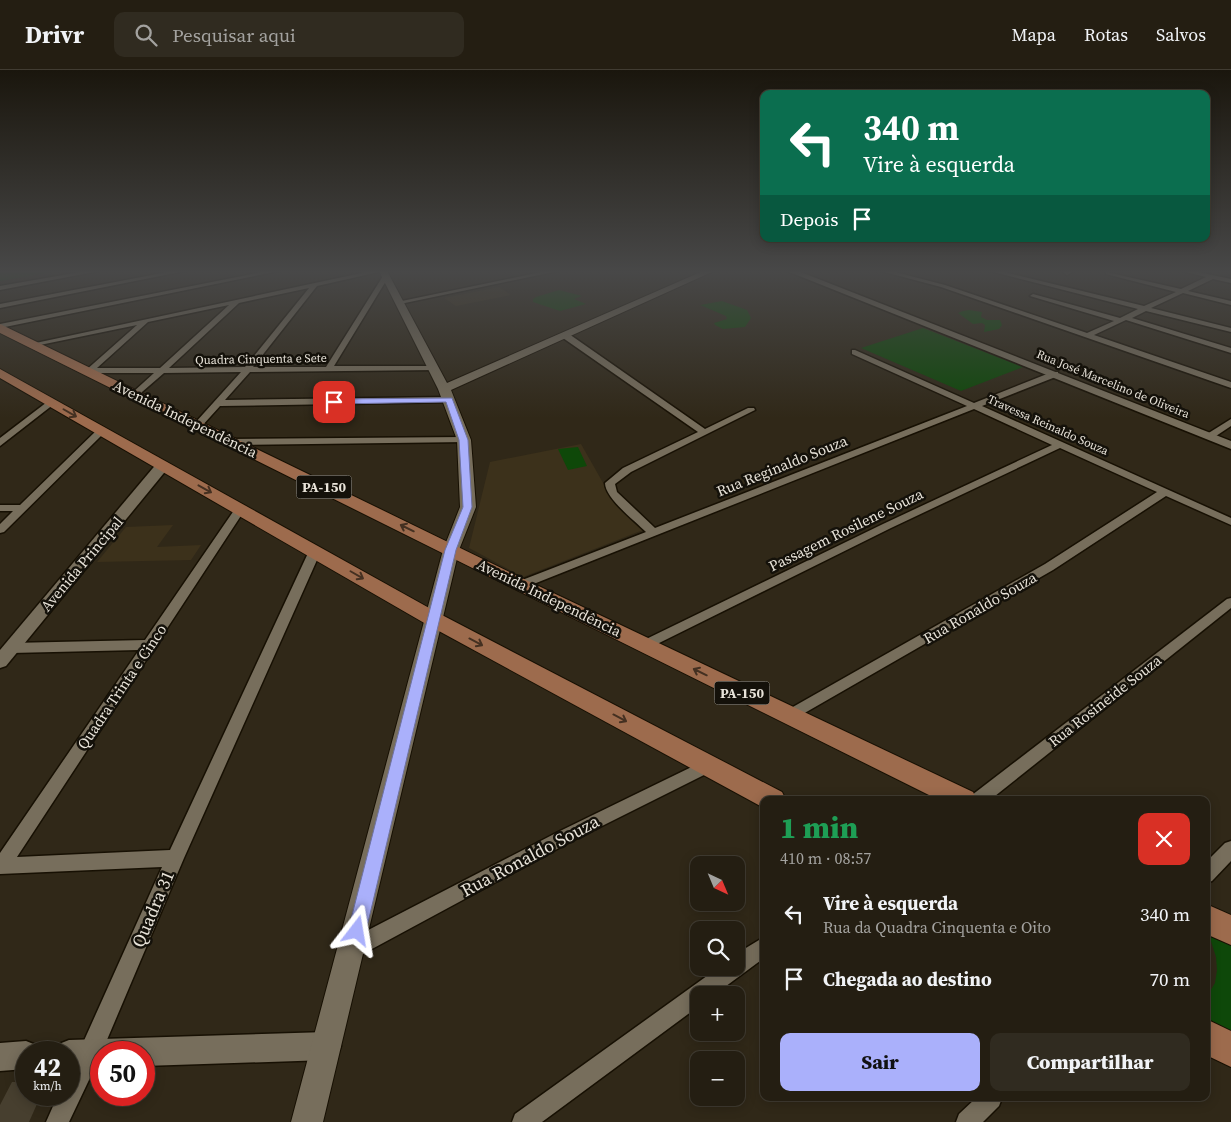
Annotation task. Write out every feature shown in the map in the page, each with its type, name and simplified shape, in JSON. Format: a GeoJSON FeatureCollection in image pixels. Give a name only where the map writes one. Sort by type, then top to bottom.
{"type":"FeatureCollection","features":[{"type":"Feature","properties":{"kind":"main road"},"geometry":{"type":"LineString","coordinates":[[307,1122],[451,550],[468,507],[464,440],[447,394],[409,320]]}},
{"type":"Feature","properties":{"kind":"main road"},"geometry":{"type":"LineString","coordinates":[[447,394],[601,320]]}},
{"type":"Feature","properties":{"kind":"main road","name":"Avenida Independência"},"geometry":{"type":"LineString","coordinates":[[0,327],[521,585],[956,796]]}},
{"type":"Feature","properties":{"kind":"main road"},"geometry":{"type":"LineString","coordinates":[[0,337],[22,338]]}},
{"type":"Feature","properties":{"kind":"main road"},"geometry":{"type":"LineString","coordinates":[[2,376],[241,508],[433,619],[767,796]]}},
{"type":"Feature","properties":{"kind":"main road"},"geometry":{"type":"LineString","coordinates":[[844,742],[885,774],[928,796]]}},
{"type":"Feature","properties":{"kind":"main road"},"geometry":{"type":"LineString","coordinates":[[1210,920],[1231,930]]}},
{"type":"Feature","properties":{"kind":"main road"},"geometry":{"type":"LineString","coordinates":[[1210,1038],[1231,1050]]}},
{"type":"Feature","properties":{"kind":"street"},"geometry":{"type":"LineString","coordinates":[[0,327],[34,320]]}},
{"type":"Feature","properties":{"kind":"street"},"geometry":{"type":"LineString","coordinates":[[35,344],[147,320]]}},
{"type":"Feature","properties":{"kind":"street"},"geometry":{"type":"LineString","coordinates":[[89,371],[147,320]]}},
{"type":"Feature","properties":{"kind":"street"},"geometry":{"type":"LineString","coordinates":[[135,395],[217,320]]}},
{"type":"Feature","properties":{"kind":"street"},"geometry":{"type":"LineString","coordinates":[[198,425],[247,370],[287,320]]}},
{"type":"Feature","properties":{"kind":"street"},"geometry":{"type":"LineString","coordinates":[[328,369],[356,320]]}},
{"type":"Feature","properties":{"kind":"street","name":"Rua José Marcelino de Oliveira"},"geometry":{"type":"LineString","coordinates":[[917,320],[1231,445]]}},
{"type":"Feature","properties":{"kind":"street"},"geometry":{"type":"LineString","coordinates":[[1041,320],[1231,385]]}},
{"type":"Feature","properties":{"kind":"street"},"geometry":{"type":"LineString","coordinates":[[1087,336],[1121,320]]}},
{"type":"Feature","properties":{"kind":"street"},"geometry":{"type":"LineString","coordinates":[[1127,320],[1231,351]]}},
{"type":"Feature","properties":{"kind":"street"},"geometry":{"type":"LineString","coordinates":[[1193,320],[1231,330]]}},
{"type":"Feature","properties":{"kind":"street"},"geometry":{"type":"LineString","coordinates":[[566,336],[704,433]]}},
{"type":"Feature","properties":{"kind":"street","name":"Travessa Reinaldo Souza"},"geometry":{"type":"LineString","coordinates":[[855,352],[1231,522]]}},
{"type":"Feature","properties":{"kind":"street","name":"Quadra Cinquenta e Sete"},"geometry":{"type":"LineString","coordinates":[[89,371],[434,368]]}},
{"type":"Feature","properties":{"kind":"street","name":"Rua Reginaldo Souza"},"geometry":{"type":"LineString","coordinates":[[521,585],[1055,374]]}},
{"type":"Feature","properties":{"kind":"street"},"geometry":{"type":"LineString","coordinates":[[218,403],[447,394]]}},
{"type":"Feature","properties":{"kind":"street"},"geometry":{"type":"LineString","coordinates":[[0,443],[51,402]]}},
{"type":"Feature","properties":{"kind":"street"},"geometry":{"type":"LineString","coordinates":[[654,533],[613,494],[610,489],[610,483],[626,470],[751,410]]}},
{"type":"Feature","properties":{"kind":"street"},"geometry":{"type":"LineString","coordinates":[[1210,436],[1231,422]]}},
{"type":"Feature","properties":{"kind":"street"},"geometry":{"type":"LineString","coordinates":[[0,530],[101,431]]}},
{"type":"Feature","properties":{"kind":"street"},"geometry":{"type":"LineString","coordinates":[[230,442],[464,440]]}},
{"type":"Feature","properties":{"kind":"street","name":"Passagem Rosilene Souza"},"geometry":{"type":"LineString","coordinates":[[645,645],[886,526],[1061,444]]}},
{"type":"Feature","properties":{"kind":"street","name":"Avenida Principal"},"geometry":{"type":"LineString","coordinates":[[7,649],[163,465]]}},
{"type":"Feature","properties":{"kind":"street","name":"Rua Ronaldo Souza"},"geometry":{"type":"LineString","coordinates":[[789,716],[1049,567],[1165,492]]}},
{"type":"Feature","properties":{"kind":"street"},"geometry":{"type":"LineString","coordinates":[[0,508],[22,508]]}},
{"type":"Feature","properties":{"kind":"street","name":"Quadra Trinta e Cinco"},"geometry":{"type":"LineString","coordinates":[[1,866],[241,508]]}},
{"type":"Feature","properties":{"kind":"street","name":"Quadra 31"},"geometry":{"type":"LineString","coordinates":[[80,1053],[175,858],[315,551]]}},
{"type":"Feature","properties":{"kind":"street","name":"Rua Rosineide Souza"},"geometry":{"type":"LineString","coordinates":[[983,796],[1231,602]]}},
{"type":"Feature","properties":{"kind":"street"},"geometry":{"type":"LineString","coordinates":[[7,649],[150,645]]}},
{"type":"Feature","properties":{"kind":"street","name":"Rua Ronaldo Souza"},"geometry":{"type":"LineString","coordinates":[[352,949],[564,836],[708,764]]}},
{"type":"Feature","properties":{"kind":"street"},"geometry":{"type":"LineString","coordinates":[[1210,871],[1231,849]]}},
{"type":"Feature","properties":{"kind":"street"},"geometry":{"type":"LineString","coordinates":[[1,866],[175,858]]}},
{"type":"Feature","properties":{"kind":"street"},"geometry":{"type":"LineString","coordinates":[[745,960],[760,949]]}},
{"type":"Feature","properties":{"kind":"street"},"geometry":{"type":"LineString","coordinates":[[523,1122],[723,976]]}},
{"type":"Feature","properties":{"kind":"street"},"geometry":{"type":"LineString","coordinates":[[80,1053],[327,1046]]}},
{"type":"Feature","properties":{"kind":"street"},"geometry":{"type":"LineString","coordinates":[[0,1057],[15,1056]]}},
{"type":"Feature","properties":{"kind":"street"},"geometry":{"type":"LineString","coordinates":[[967,1122],[988,1101]]}},
{"type":"Feature","properties":{"kind":"street","name":"Quadra 31"},"geometry":{"type":"LineString","coordinates":[[58,1122],[63,1106]]}},
{"type":"Feature","properties":{"kind":"shaded area"},"geometry":{"type":"Polygon","coordinates":[[[581,444],[615,504],[643,530],[523,577],[469,548],[490,462],[581,444]]]}},
{"type":"Feature","properties":{"kind":"shaded area"},"geometry":{"type":"Polygon","coordinates":[[[173,525],[157,547],[201,545],[191,560],[97,562],[126,527],[173,525]]]}},
{"type":"Feature","properties":{"kind":"green space"},"geometry":{"type":"Polygon","coordinates":[[[723,320],[750,320],[745,327],[723,329],[714,323],[723,320]]]}},
{"type":"Feature","properties":{"kind":"green space"},"geometry":{"type":"Polygon","coordinates":[[[968,320],[1000,320],[1002,325],[999,329],[984,332],[985,325],[982,323],[973,324],[968,320]]]}},
{"type":"Feature","properties":{"kind":"green space"},"geometry":{"type":"Polygon","coordinates":[[[923,328],[1023,367],[961,391],[861,348],[923,328]]]}},
{"type":"Feature","properties":{"kind":"green space"},"geometry":{"type":"Polygon","coordinates":[[[578,447],[587,466],[568,470],[558,449],[578,447]]]}},
{"type":"Feature","properties":{"kind":"green space"},"geometry":{"type":"Polygon","coordinates":[[[1210,930],[1231,941],[1231,1031],[1210,1020],[1210,991],[1215,983],[1216,957],[1210,938],[1210,930]]]}},
{"type":"Feature","properties":{"kind":"building"},"geometry":{"type":"Polygon","coordinates":[[[12,1082],[15,1082],[15,1106],[36,1106],[29,1122],[0,1122],[0,1105],[12,1082]]]}},
{"type":"Feature","properties":{"kind":"route"},"geometry":{"type":"LineString","coordinates":[[334,402],[450,400],[464,440],[468,507],[451,550],[357,931]]}}]}
